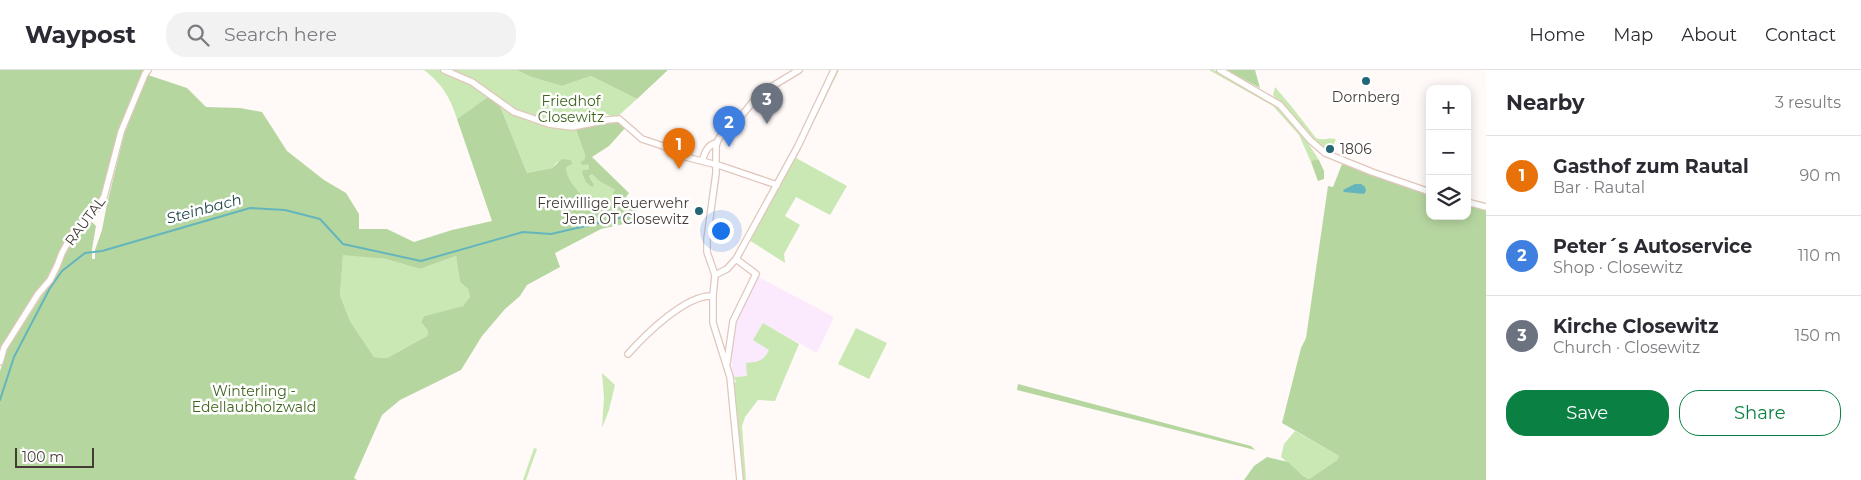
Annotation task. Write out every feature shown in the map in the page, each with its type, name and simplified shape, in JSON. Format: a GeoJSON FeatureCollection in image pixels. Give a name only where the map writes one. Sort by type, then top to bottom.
{"type":"FeatureCollection","features":[{"type":"Feature","properties":{"kind":"street","name":"RAUTAL"},"geometry":{"type":"LineString","coordinates":[[0,362],[4,348],[38,294],[50,280],[74,231],[96,209],[104,197],[121,132],[148,70]]}},
{"type":"Feature","properties":{"kind":"street"},"geometry":{"type":"LineString","coordinates":[[444,70],[472,82],[508,109],[526,117],[560,126],[619,120],[642,139],[663,146],[682,156],[777,185]]}},
{"type":"Feature","properties":{"kind":"street"},"geometry":{"type":"LineString","coordinates":[[702,161],[708,148],[716,143],[724,131],[743,114],[760,94],[799,70]]}},
{"type":"Feature","properties":{"kind":"street"},"geometry":{"type":"LineString","coordinates":[[715,275],[727,269],[736,259],[798,146],[834,70]]}},
{"type":"Feature","properties":{"kind":"street"},"geometry":{"type":"LineString","coordinates":[[1220,70],[1280,105],[1310,140],[1325,153],[1426,191]]}},
{"type":"Feature","properties":{"kind":"street"},"geometry":{"type":"LineString","coordinates":[[716,143],[716,165],[706,239],[707,252],[715,275],[712,296],[713,323],[727,364],[730,380],[740,480]]}},
{"type":"Feature","properties":{"kind":"street"},"geometry":{"type":"LineString","coordinates":[[1471,203],[1486,207]]}},
{"type":"Feature","properties":{"kind":"street"},"geometry":{"type":"LineString","coordinates":[[727,364],[733,321],[756,274],[736,259]]}},
{"type":"Feature","properties":{"kind":"street"},"geometry":{"type":"LineString","coordinates":[[628,354],[678,308],[693,299],[712,296]]}},
{"type":"Feature","properties":{"kind":"shaded area"},"geometry":{"type":"Polygon","coordinates":[[[758,277],[834,317],[817,353],[763,323],[770,350],[766,357],[747,376],[732,377],[731,343],[735,321],[758,277]]]}},
{"type":"Feature","properties":{"kind":"green space"},"geometry":{"type":"Polygon","coordinates":[[[0,70],[145,70],[118,131],[101,196],[96,205],[71,230],[47,278],[35,294],[0,353],[0,70]]]}},
{"type":"Feature","properties":{"kind":"green space"},"geometry":{"type":"Polygon","coordinates":[[[424,70],[440,70],[472,84],[489,96],[457,119],[445,92],[436,80],[424,70]]]}},
{"type":"Feature","properties":{"kind":"green space","name":"Friedhof Closewitz"},"geometry":{"type":"Polygon","coordinates":[[[449,70],[517,70],[531,77],[562,86],[591,76],[637,99],[617,117],[600,111],[602,117],[599,119],[561,124],[514,110],[449,70]]]}},
{"type":"Feature","properties":{"kind":"green space"},"geometry":{"type":"Polygon","coordinates":[[[517,70],[668,70],[637,99],[591,76],[562,86],[531,77],[517,70]]]}},
{"type":"Feature","properties":{"kind":"green space"},"geometry":{"type":"Polygon","coordinates":[[[836,70],[839,70],[796,158],[847,186],[830,215],[796,197],[785,216],[800,225],[784,254],[785,263],[749,240],[836,70]]]}},
{"type":"Feature","properties":{"kind":"green space"},"geometry":{"type":"Polygon","coordinates":[[[1209,70],[1214,70],[1275,105],[1302,134],[1319,160],[1314,159],[1311,162],[1299,135],[1273,106],[1209,70]]]}},
{"type":"Feature","properties":{"kind":"green space"},"geometry":{"type":"Polygon","coordinates":[[[1226,70],[1255,70],[1260,88],[1226,70]]]}},
{"type":"Feature","properties":{"kind":"green space","name":"Winterling - Edellaubholzwald"},"geometry":{"type":"Polygon","coordinates":[[[148,75],[187,88],[206,107],[240,108],[262,112],[287,151],[324,180],[346,193],[359,214],[359,229],[387,229],[414,242],[452,230],[492,221],[457,119],[489,96],[500,106],[527,173],[552,168],[562,159],[571,160],[572,164],[566,167],[569,178],[580,193],[593,205],[614,200],[613,193],[615,190],[599,181],[592,174],[589,176],[594,185],[592,187],[586,182],[582,173],[583,170],[588,170],[589,167],[588,164],[583,165],[580,162],[585,159],[585,155],[576,130],[608,122],[615,122],[626,127],[609,146],[592,157],[629,193],[626,197],[637,205],[637,221],[601,229],[555,253],[560,267],[527,285],[520,296],[505,309],[482,336],[461,370],[400,400],[382,415],[354,478],[357,480],[0,480],[0,371],[7,349],[60,268],[65,254],[76,236],[92,222],[96,226],[92,249],[92,259],[95,259],[95,250],[102,230],[125,131],[148,75]],[[343,255],[340,295],[350,321],[374,357],[387,358],[427,336],[428,331],[421,322],[424,316],[463,306],[470,297],[468,289],[460,282],[456,256],[420,269],[386,259],[343,255]]]}},
{"type":"Feature","properties":{"kind":"green space"},"geometry":{"type":"Polygon","coordinates":[[[1275,87],[1316,138],[1336,139],[1330,153],[1319,146],[1273,95],[1275,87]]]}},
{"type":"Feature","properties":{"kind":"green space"},"geometry":{"type":"Polygon","coordinates":[[[500,106],[517,116],[536,123],[567,130],[576,130],[585,155],[585,159],[580,162],[588,163],[589,167],[588,170],[583,170],[594,185],[589,176],[592,174],[599,181],[615,190],[614,200],[593,206],[572,183],[566,167],[557,162],[552,168],[527,173],[500,106]]]}},
{"type":"Feature","properties":{"kind":"green space"},"geometry":{"type":"Polygon","coordinates":[[[1314,159],[1319,160],[1324,171],[1324,179],[1318,181],[1311,162],[1314,159]]]}},
{"type":"Feature","properties":{"kind":"green space"},"geometry":{"type":"Polygon","coordinates":[[[1342,164],[1426,192],[1426,220],[1471,220],[1471,205],[1486,209],[1486,480],[1244,480],[1254,466],[1267,457],[1288,462],[1309,479],[1337,460],[1339,456],[1282,423],[1301,348],[1306,338],[1328,186],[1333,187],[1342,164]]]}},
{"type":"Feature","properties":{"kind":"green space"},"geometry":{"type":"Polygon","coordinates":[[[343,254],[386,259],[420,269],[456,256],[460,282],[468,289],[470,297],[464,306],[424,316],[421,322],[428,331],[427,336],[387,358],[374,357],[350,321],[340,295],[343,254]]]}},
{"type":"Feature","properties":{"kind":"green space"},"geometry":{"type":"Polygon","coordinates":[[[763,323],[799,344],[775,401],[758,400],[745,417],[742,426],[746,480],[743,480],[733,383],[736,382],[734,377],[747,376],[746,363],[760,360],[765,357],[769,350],[753,340],[763,323]]]}},
{"type":"Feature","properties":{"kind":"green space"},"geometry":{"type":"Polygon","coordinates":[[[856,328],[887,343],[869,379],[838,364],[856,328]]]}},
{"type":"Feature","properties":{"kind":"green space"},"geometry":{"type":"Polygon","coordinates":[[[602,373],[615,385],[602,428],[604,397],[602,373]]]}},
{"type":"Feature","properties":{"kind":"green space"},"geometry":{"type":"Polygon","coordinates":[[[1018,384],[1251,446],[1255,450],[1017,390],[1018,384]]]}},
{"type":"Feature","properties":{"kind":"green space"},"geometry":{"type":"Polygon","coordinates":[[[1295,431],[1339,456],[1337,460],[1309,479],[1303,476],[1281,457],[1284,444],[1295,431]]]}},
{"type":"Feature","properties":{"kind":"green space"},"geometry":{"type":"Polygon","coordinates":[[[534,448],[537,449],[526,480],[523,480],[534,448]]]}},
{"type":"Feature","properties":{"kind":"water"},"geometry":{"type":"Polygon","coordinates":[[[1355,184],[1361,184],[1365,187],[1366,191],[1364,194],[1344,192],[1343,190],[1355,184]]]}},
{"type":"Feature","properties":{"kind":"waterway","name":"Steinbach"},"geometry":{"type":"LineString","coordinates":[[0,400],[14,357],[50,288],[62,271],[85,253],[102,251],[250,208],[285,210],[320,219],[343,244],[421,261],[523,232],[551,234],[633,215]]}},
{"type":"Feature","properties":{"kind":"place","name":"Dornberg"},"geometry":{"type":"Point","coordinates":[1366,81]}},
{"type":"Feature","properties":{"kind":"place","name":"Kirche Closewitz"},"geometry":{"type":"Point","coordinates":[767,124]}},
{"type":"Feature","properties":{"kind":"place","name":"Peter´s Autoservice"},"geometry":{"type":"Point","coordinates":[729,147]}},
{"type":"Feature","properties":{"kind":"place","name":"1806"},"geometry":{"type":"Point","coordinates":[1330,149]}},
{"type":"Feature","properties":{"kind":"place","name":"Gasthof zum Rautal"},"geometry":{"type":"Point","coordinates":[679,169]}},
{"type":"Feature","properties":{"kind":"place","name":"Freiwillige Feuerwehr Jena OT Closewitz"},"geometry":{"type":"Point","coordinates":[699,211]}}]}
